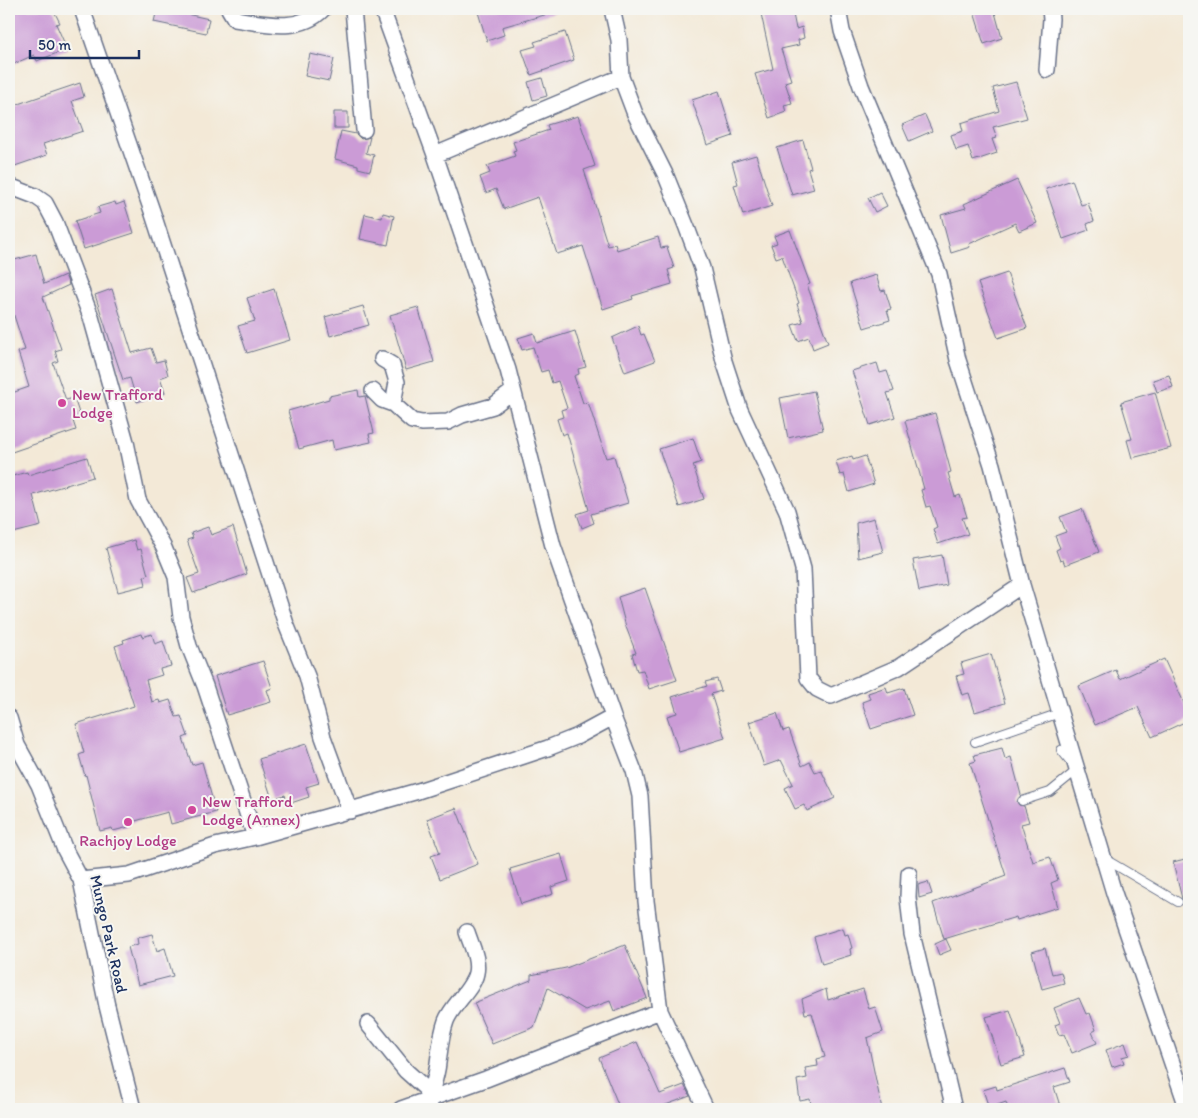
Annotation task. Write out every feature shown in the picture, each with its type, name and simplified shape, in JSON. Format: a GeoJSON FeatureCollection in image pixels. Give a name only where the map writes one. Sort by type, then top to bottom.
{"type":"FeatureCollection","features":[{"type":"Feature","properties":{"kind":"street"},"geometry":{"type":"LineString","coordinates":[[82,9],[152,211],[286,624],[307,676],[323,737],[350,811]]}},
{"type":"Feature","properties":{"kind":"street"},"geometry":{"type":"LineString","coordinates":[[229,9],[235,19],[280,26],[314,18],[323,9]]}},
{"type":"Feature","properties":{"kind":"street"},"geometry":{"type":"LineString","coordinates":[[353,9],[364,130]]}},
{"type":"Feature","properties":{"kind":"street"},"geometry":{"type":"LineString","coordinates":[[382,9],[435,155],[513,391],[553,546],[634,771],[640,796],[646,901],[660,1011],[706,1109]]}},
{"type":"Feature","properties":{"kind":"street"},"geometry":{"type":"LineString","coordinates":[[612,9],[619,40],[621,77],[687,228],[702,268],[724,361],[740,410],[787,510],[802,569],[808,678],[817,689],[832,696],[899,667],[1022,585]]}},
{"type":"Feature","properties":{"kind":"street"},"geometry":{"type":"LineString","coordinates":[[838,9],[842,30],[861,86],[939,274],[958,360],[992,465],[1022,585],[1103,858],[1185,1101],[1184,1109]]}},
{"type":"Feature","properties":{"kind":"street"},"geometry":{"type":"LineString","coordinates":[[1047,70],[1050,9]]}},
{"type":"Feature","properties":{"kind":"street"},"geometry":{"type":"LineString","coordinates":[[435,155],[621,77]]}},
{"type":"Feature","properties":{"kind":"street"},"geometry":{"type":"LineString","coordinates":[[9,186],[30,193],[45,204],[55,222],[91,317],[126,442],[138,500],[164,548],[176,577],[181,617],[189,646],[205,686],[255,837]]}},
{"type":"Feature","properties":{"kind":"street"},"geometry":{"type":"LineString","coordinates":[[382,360],[392,365],[397,382],[393,404]]}},
{"type":"Feature","properties":{"kind":"street"},"geometry":{"type":"LineString","coordinates":[[372,391],[382,400],[393,404],[412,421],[422,423],[448,422],[462,415],[493,406],[513,391]]}},
{"type":"Feature","properties":{"kind":"street"},"geometry":{"type":"LineString","coordinates":[[81,880],[129,875],[216,846],[350,811],[548,748],[578,736],[613,717]]}},
{"type":"Feature","properties":{"kind":"street","name":"Mungo Park Road"},"geometry":{"type":"LineString","coordinates":[[9,718],[17,745],[39,785],[64,850],[81,880],[107,1006],[132,1109]]}},
{"type":"Feature","properties":{"kind":"street"},"geometry":{"type":"LineString","coordinates":[[909,874],[908,897],[912,934],[954,1109]]}},
{"type":"Feature","properties":{"kind":"street"},"geometry":{"type":"LineString","coordinates":[[430,1104],[438,1064],[439,1044],[446,1022],[452,1008],[464,994],[476,974],[475,956],[467,932]]}},
{"type":"Feature","properties":{"kind":"street"},"geometry":{"type":"LineString","coordinates":[[401,1109],[430,1104],[660,1011]]}},
{"type":"Feature","properties":{"kind":"street"},"geometry":{"type":"LineString","coordinates":[[368,1024],[406,1071],[411,1074],[413,1080],[425,1088],[430,1104]]}},
{"type":"Feature","properties":{"kind":"lane"},"geometry":{"type":"LineString","coordinates":[[975,742],[1060,714]]}},
{"type":"Feature","properties":{"kind":"lane"},"geometry":{"type":"LineString","coordinates":[[1022,801],[1050,792],[1077,770],[1060,750]]}},
{"type":"Feature","properties":{"kind":"lane"},"geometry":{"type":"LineString","coordinates":[[1103,858],[1178,902]]}},
{"type":"Feature","properties":{"kind":"building"},"geometry":{"type":"Polygon","coordinates":[[[9,9],[53,9],[60,23],[56,24],[67,49],[37,61],[34,55],[9,66],[9,9]]]}},
{"type":"Feature","properties":{"kind":"building"},"geometry":{"type":"Polygon","coordinates":[[[157,9],[182,9],[182,13],[209,19],[206,33],[154,22],[157,9]]]}},
{"type":"Feature","properties":{"kind":"building"},"geometry":{"type":"Polygon","coordinates":[[[477,9],[554,9],[555,12],[502,27],[504,35],[487,41],[477,9]]]}},
{"type":"Feature","properties":{"kind":"building"},"geometry":{"type":"Polygon","coordinates":[[[760,9],[792,9],[796,29],[802,27],[804,38],[798,40],[799,45],[781,49],[791,80],[785,82],[792,103],[784,105],[786,112],[769,118],[755,74],[773,69],[760,9]]]}},
{"type":"Feature","properties":{"kind":"building"},"geometry":{"type":"Polygon","coordinates":[[[973,9],[994,9],[1002,38],[984,44],[973,9]]]}},
{"type":"Feature","properties":{"kind":"building"},"geometry":{"type":"Polygon","coordinates":[[[565,32],[574,60],[531,75],[522,50],[536,46],[534,42],[565,32]]]}},
{"type":"Feature","properties":{"kind":"building"},"geometry":{"type":"Polygon","coordinates":[[[310,54],[334,59],[329,81],[305,76],[310,54]]]}},
{"type":"Feature","properties":{"kind":"building"},"geometry":{"type":"Polygon","coordinates":[[[542,78],[547,96],[533,100],[528,82],[542,78]]]}},
{"type":"Feature","properties":{"kind":"building"},"geometry":{"type":"Polygon","coordinates":[[[1016,82],[1027,118],[993,127],[997,138],[992,139],[997,153],[973,161],[968,146],[956,150],[951,135],[963,131],[961,123],[999,111],[993,88],[1016,82]]]}},
{"type":"Feature","properties":{"kind":"building"},"geometry":{"type":"Polygon","coordinates":[[[80,83],[84,97],[72,101],[83,131],[43,144],[47,155],[9,168],[9,107],[80,83]]]}},
{"type":"Feature","properties":{"kind":"building"},"geometry":{"type":"Polygon","coordinates":[[[719,91],[733,136],[707,145],[692,100],[719,91]]]}},
{"type":"Feature","properties":{"kind":"building"},"geometry":{"type":"Polygon","coordinates":[[[334,112],[348,112],[348,128],[334,128],[334,112]]]}},
{"type":"Feature","properties":{"kind":"building"},"geometry":{"type":"Polygon","coordinates":[[[925,115],[932,131],[909,141],[902,125],[925,115]]]}},
{"type":"Feature","properties":{"kind":"building"},"geometry":{"type":"Polygon","coordinates":[[[578,116],[595,166],[584,170],[608,246],[615,244],[617,250],[658,237],[661,248],[667,247],[674,268],[668,270],[672,284],[632,296],[633,299],[603,309],[583,246],[557,254],[538,197],[504,209],[496,189],[486,193],[480,177],[490,173],[487,166],[515,156],[513,151],[516,150],[513,142],[549,130],[547,125],[578,116]]]}},
{"type":"Feature","properties":{"kind":"building"},"geometry":{"type":"Polygon","coordinates":[[[341,131],[356,134],[361,139],[370,137],[366,153],[374,155],[370,171],[358,168],[358,165],[335,159],[341,131]]]}},
{"type":"Feature","properties":{"kind":"building"},"geometry":{"type":"Polygon","coordinates":[[[803,140],[811,168],[808,169],[814,189],[792,195],[777,148],[803,140]]]}},
{"type":"Feature","properties":{"kind":"building"},"geometry":{"type":"Polygon","coordinates":[[[756,155],[772,206],[743,215],[734,185],[738,184],[732,162],[756,155]]]}},
{"type":"Feature","properties":{"kind":"building"},"geometry":{"type":"Polygon","coordinates":[[[1017,180],[1037,223],[1019,231],[1015,223],[969,244],[970,247],[951,253],[941,215],[966,208],[964,204],[1017,180]]]}},
{"type":"Feature","properties":{"kind":"building"},"geometry":{"type":"Polygon","coordinates":[[[1072,180],[1081,205],[1088,203],[1094,221],[1087,224],[1089,230],[1063,239],[1046,189],[1072,180]]]}},
{"type":"Feature","properties":{"kind":"building"},"geometry":{"type":"Polygon","coordinates":[[[880,192],[887,206],[875,212],[868,198],[880,192]]]}},
{"type":"Feature","properties":{"kind":"building"},"geometry":{"type":"Polygon","coordinates":[[[115,202],[116,205],[124,202],[134,233],[84,249],[75,221],[100,213],[98,207],[115,202]]]}},
{"type":"Feature","properties":{"kind":"building"},"geometry":{"type":"Polygon","coordinates":[[[383,213],[394,216],[388,245],[360,239],[365,214],[382,218],[383,213]]]}},
{"type":"Feature","properties":{"kind":"building"},"geometry":{"type":"Polygon","coordinates":[[[790,230],[810,284],[807,285],[828,343],[813,349],[809,337],[798,341],[792,325],[803,322],[797,304],[799,303],[782,256],[776,258],[771,245],[777,243],[774,236],[790,230]]]}},
{"type":"Feature","properties":{"kind":"building"},"geometry":{"type":"Polygon","coordinates":[[[36,254],[44,284],[65,275],[69,285],[43,297],[61,349],[55,351],[58,361],[53,363],[66,400],[74,398],[81,419],[73,421],[76,430],[9,453],[9,394],[29,387],[18,352],[25,350],[9,300],[9,268],[12,267],[11,261],[36,254]]]}},
{"type":"Feature","properties":{"kind":"building"},"geometry":{"type":"Polygon","coordinates":[[[1007,273],[1027,328],[998,338],[978,283],[1007,273]]]}},
{"type":"Feature","properties":{"kind":"building"},"geometry":{"type":"Polygon","coordinates":[[[876,275],[881,291],[885,290],[891,309],[887,310],[890,320],[864,328],[850,283],[876,275]]]}},
{"type":"Feature","properties":{"kind":"building"},"geometry":{"type":"Polygon","coordinates":[[[112,289],[132,353],[151,348],[156,362],[164,360],[168,375],[160,378],[165,393],[137,402],[130,378],[123,380],[95,295],[112,289]]]}},
{"type":"Feature","properties":{"kind":"building"},"geometry":{"type":"Polygon","coordinates":[[[274,289],[290,340],[247,353],[238,326],[255,321],[247,298],[274,289]]]}},
{"type":"Feature","properties":{"kind":"building"},"geometry":{"type":"Polygon","coordinates":[[[363,306],[369,325],[330,336],[325,317],[363,306]]]}},
{"type":"Feature","properties":{"kind":"building"},"geometry":{"type":"Polygon","coordinates":[[[418,307],[434,362],[406,370],[390,315],[418,307]]]}},
{"type":"Feature","properties":{"kind":"building"},"geometry":{"type":"Polygon","coordinates":[[[638,326],[641,335],[644,334],[655,361],[625,372],[612,338],[638,326]]]}},
{"type":"Feature","properties":{"kind":"building"},"geometry":{"type":"Polygon","coordinates":[[[575,331],[586,367],[578,369],[579,374],[574,376],[583,403],[588,402],[606,458],[614,456],[628,503],[591,514],[594,523],[582,528],[577,514],[589,510],[567,433],[562,435],[557,419],[563,417],[561,410],[567,408],[558,381],[552,383],[548,370],[541,372],[533,347],[522,350],[518,338],[534,333],[537,343],[575,331]]]}},
{"type":"Feature","properties":{"kind":"building"},"geometry":{"type":"Polygon","coordinates":[[[877,363],[880,373],[887,371],[894,391],[887,393],[895,417],[870,425],[852,371],[877,363]]]}},
{"type":"Feature","properties":{"kind":"building"},"geometry":{"type":"Polygon","coordinates":[[[1169,375],[1173,387],[1157,392],[1153,380],[1169,375]]]}},
{"type":"Feature","properties":{"kind":"building"},"geometry":{"type":"Polygon","coordinates":[[[358,390],[359,397],[365,396],[374,433],[369,434],[371,442],[334,450],[332,440],[299,449],[288,411],[329,399],[329,396],[358,390]]]}},
{"type":"Feature","properties":{"kind":"building"},"geometry":{"type":"Polygon","coordinates":[[[814,391],[823,430],[788,438],[780,398],[814,391]]]}},
{"type":"Feature","properties":{"kind":"building"},"geometry":{"type":"Polygon","coordinates":[[[1155,392],[1171,448],[1132,458],[1127,440],[1132,439],[1121,402],[1155,392]]]}},
{"type":"Feature","properties":{"kind":"building"},"geometry":{"type":"Polygon","coordinates":[[[935,413],[951,472],[948,473],[955,497],[960,495],[967,517],[962,518],[968,534],[938,544],[933,529],[937,527],[930,506],[926,507],[921,490],[924,489],[905,421],[935,413]]]}},
{"type":"Feature","properties":{"kind":"building"},"geometry":{"type":"Polygon","coordinates":[[[693,438],[701,462],[693,465],[704,499],[679,507],[659,449],[693,438]]]}},
{"type":"Feature","properties":{"kind":"building"},"geometry":{"type":"Polygon","coordinates":[[[852,456],[853,460],[865,456],[874,484],[849,492],[844,474],[840,475],[836,461],[852,456]]]}},
{"type":"Feature","properties":{"kind":"building"},"geometry":{"type":"Polygon","coordinates":[[[87,457],[93,477],[33,495],[41,526],[9,534],[9,477],[27,472],[28,475],[87,457]]]}},
{"type":"Feature","properties":{"kind":"building"},"geometry":{"type":"Polygon","coordinates":[[[1082,509],[1099,552],[1065,565],[1063,560],[1060,561],[1056,550],[1060,548],[1055,536],[1066,532],[1060,517],[1082,509]]]}},
{"type":"Feature","properties":{"kind":"building"},"geometry":{"type":"Polygon","coordinates":[[[874,518],[883,552],[858,558],[856,523],[874,518]]]}},
{"type":"Feature","properties":{"kind":"building"},"geometry":{"type":"Polygon","coordinates":[[[208,527],[211,535],[233,527],[247,574],[193,593],[187,578],[199,574],[187,540],[193,538],[191,533],[208,527]]]}},
{"type":"Feature","properties":{"kind":"building"},"geometry":{"type":"Polygon","coordinates":[[[134,540],[137,550],[141,549],[148,575],[144,576],[146,585],[118,592],[106,548],[134,540]]]}},
{"type":"Feature","properties":{"kind":"building"},"geometry":{"type":"Polygon","coordinates":[[[942,555],[947,585],[919,591],[913,560],[942,555]]]}},
{"type":"Feature","properties":{"kind":"building"},"geometry":{"type":"Polygon","coordinates":[[[645,588],[677,680],[649,689],[643,670],[637,671],[632,654],[636,653],[626,627],[618,597],[645,588]]]}},
{"type":"Feature","properties":{"kind":"building"},"geometry":{"type":"Polygon","coordinates":[[[141,634],[142,637],[152,634],[155,644],[163,641],[171,666],[160,669],[162,675],[146,680],[152,702],[159,700],[160,703],[170,700],[176,717],[181,716],[188,736],[183,738],[192,765],[202,762],[216,812],[171,824],[168,812],[128,823],[129,827],[113,831],[112,828],[100,831],[79,755],[84,753],[76,724],[134,706],[115,646],[124,643],[123,640],[141,634]]]}},
{"type":"Feature","properties":{"kind":"building"},"geometry":{"type":"Polygon","coordinates":[[[991,654],[1005,703],[975,712],[969,693],[962,695],[956,676],[964,674],[961,663],[991,654]]]}},
{"type":"Feature","properties":{"kind":"building"},"geometry":{"type":"Polygon","coordinates":[[[1164,659],[1189,714],[1189,720],[1152,737],[1138,707],[1095,725],[1079,686],[1116,670],[1120,679],[1164,659]]]}},
{"type":"Feature","properties":{"kind":"building"},"geometry":{"type":"Polygon","coordinates":[[[263,661],[272,688],[267,690],[271,702],[227,715],[215,676],[263,661]]]}},
{"type":"Feature","properties":{"kind":"building"},"geometry":{"type":"Polygon","coordinates":[[[717,679],[721,691],[711,694],[725,738],[679,752],[667,716],[677,713],[672,697],[707,686],[705,682],[717,679]]]}},
{"type":"Feature","properties":{"kind":"building"},"geometry":{"type":"Polygon","coordinates":[[[886,687],[888,693],[904,688],[913,715],[871,729],[862,702],[870,699],[868,693],[886,687]]]}},
{"type":"Feature","properties":{"kind":"building"},"geometry":{"type":"Polygon","coordinates":[[[777,713],[783,731],[789,729],[802,766],[810,762],[815,772],[821,770],[835,798],[807,811],[804,805],[795,809],[785,788],[793,784],[781,760],[764,766],[749,722],[777,713]]]}},
{"type":"Feature","properties":{"kind":"building"},"geometry":{"type":"Polygon","coordinates":[[[306,744],[319,783],[306,787],[309,797],[288,804],[285,795],[272,799],[259,759],[306,744]]]}},
{"type":"Feature","properties":{"kind":"building"},"geometry":{"type":"Polygon","coordinates":[[[1002,748],[1005,759],[1011,757],[1021,795],[1017,802],[1019,805],[1024,806],[1029,822],[1021,824],[1033,862],[1050,857],[1058,880],[1051,883],[1058,907],[1017,920],[1016,917],[944,939],[933,903],[1006,876],[970,763],[976,761],[974,755],[1002,748]]]}},
{"type":"Feature","properties":{"kind":"building"},"geometry":{"type":"Polygon","coordinates":[[[456,808],[478,864],[440,879],[431,856],[440,853],[427,819],[456,808]]]}},
{"type":"Feature","properties":{"kind":"building"},"geometry":{"type":"Polygon","coordinates":[[[561,854],[569,881],[551,887],[553,894],[521,904],[510,869],[561,854]]]}},
{"type":"Feature","properties":{"kind":"building"},"geometry":{"type":"Polygon","coordinates":[[[1189,858],[1189,910],[1185,911],[1173,862],[1189,858]]]}},
{"type":"Feature","properties":{"kind":"building"},"geometry":{"type":"Polygon","coordinates":[[[928,882],[932,894],[919,898],[918,885],[928,882]]]}},
{"type":"Feature","properties":{"kind":"building"},"geometry":{"type":"Polygon","coordinates":[[[843,928],[845,935],[848,934],[852,948],[850,949],[851,955],[822,964],[814,937],[843,928]]]}},
{"type":"Feature","properties":{"kind":"building"},"geometry":{"type":"Polygon","coordinates":[[[152,934],[157,951],[165,948],[173,976],[138,985],[128,947],[138,944],[137,938],[152,934]]]}},
{"type":"Feature","properties":{"kind":"building"},"geometry":{"type":"Polygon","coordinates":[[[946,939],[951,950],[939,955],[935,944],[946,939]]]}},
{"type":"Feature","properties":{"kind":"building"},"geometry":{"type":"Polygon","coordinates":[[[625,945],[647,998],[614,1011],[610,1001],[585,1010],[548,988],[534,1027],[492,1044],[474,1003],[531,980],[531,975],[566,968],[625,945]]]}},
{"type":"Feature","properties":{"kind":"building"},"geometry":{"type":"Polygon","coordinates":[[[1045,948],[1052,974],[1061,972],[1064,983],[1042,989],[1032,952],[1045,948]]]}},
{"type":"Feature","properties":{"kind":"building"},"geometry":{"type":"Polygon","coordinates":[[[826,989],[828,1000],[863,989],[869,1009],[875,1007],[883,1032],[867,1038],[882,1109],[812,1109],[810,1099],[800,1101],[797,1080],[807,1078],[805,1068],[818,1066],[817,1059],[825,1057],[812,1013],[805,1014],[802,999],[826,989]]]}},
{"type":"Feature","properties":{"kind":"building"},"geometry":{"type":"Polygon","coordinates":[[[1079,998],[1086,1014],[1090,1013],[1096,1030],[1092,1032],[1097,1043],[1072,1053],[1064,1034],[1059,1035],[1055,1025],[1060,1023],[1054,1008],[1079,998]]]}},
{"type":"Feature","properties":{"kind":"building"},"geometry":{"type":"Polygon","coordinates":[[[1010,1010],[1025,1057],[1001,1064],[986,1017],[1010,1010]]]}},
{"type":"Feature","properties":{"kind":"building"},"geometry":{"type":"Polygon","coordinates":[[[637,1042],[660,1094],[684,1085],[690,1096],[663,1106],[664,1109],[620,1109],[599,1058],[637,1042]]]}},
{"type":"Feature","properties":{"kind":"building"},"geometry":{"type":"Polygon","coordinates":[[[1125,1043],[1129,1055],[1122,1057],[1124,1063],[1112,1067],[1106,1050],[1125,1043]]]}},
{"type":"Feature","properties":{"kind":"building"},"geometry":{"type":"Polygon","coordinates":[[[1065,1068],[1070,1082],[1054,1087],[1061,1109],[1008,1109],[1006,1102],[989,1108],[983,1090],[996,1086],[997,1090],[1065,1068]]]}},
{"type":"Feature","properties":{"kind":"place","name":"New Trafford Lodge"},"geometry":{"type":"Point","coordinates":[62,403]}},
{"type":"Feature","properties":{"kind":"place","name":"New Trafford Lodge (Annex)"},"geometry":{"type":"Point","coordinates":[192,810]}},
{"type":"Feature","properties":{"kind":"place","name":"Rachjoy Lodge"},"geometry":{"type":"Point","coordinates":[128,822]}}]}
